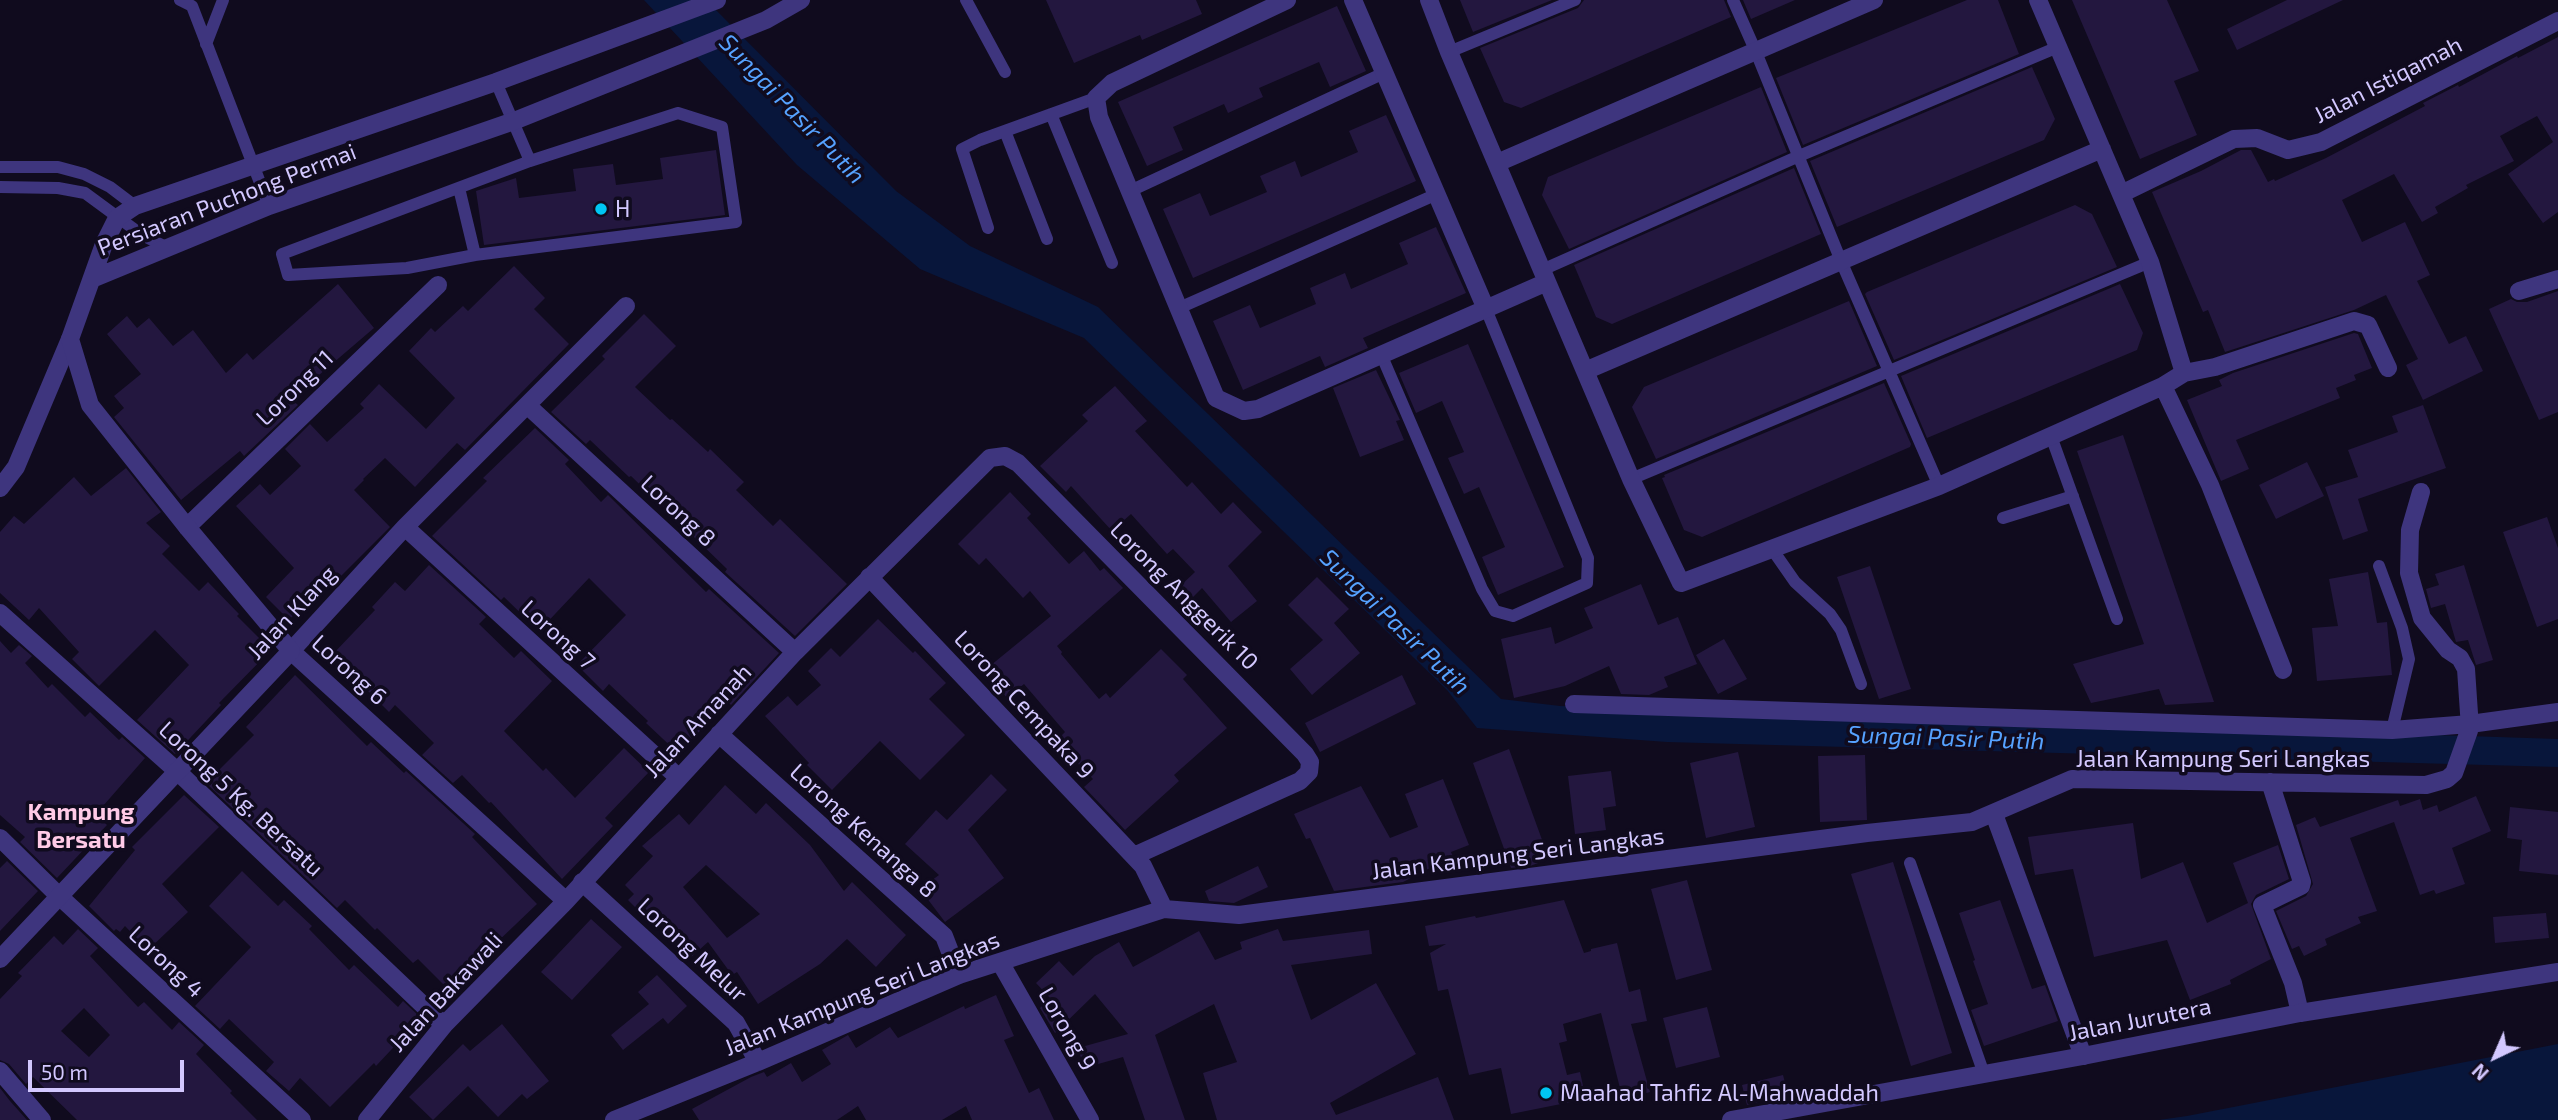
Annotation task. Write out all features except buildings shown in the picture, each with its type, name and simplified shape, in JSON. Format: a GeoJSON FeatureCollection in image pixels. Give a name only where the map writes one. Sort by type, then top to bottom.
{"type":"FeatureCollection","features":[{"type":"Feature","properties":{"kind":"street","name":"Persiaran Puchong Permai"},"geometry":{"type":"LineString","coordinates":[[93,279],[269,206],[514,121],[746,28],[801,0]]}},
{"type":"Feature","properties":{"kind":"street"},"geometry":{"type":"LineString","coordinates":[[1287,0],[1112,83],[1096,98],[1099,117],[1216,398],[1244,411],[1258,408],[1486,309],[1545,276]]}},
{"type":"Feature","properties":{"kind":"street"},"geometry":{"type":"LineString","coordinates":[[1353,0],[1486,309]]}},
{"type":"Feature","properties":{"kind":"street"},"geometry":{"type":"LineString","coordinates":[[1429,0],[1631,479],[1681,583],[1939,486],[2163,386],[2184,373],[2216,367],[2354,321],[2368,326],[2388,368]]}},
{"type":"Feature","properties":{"kind":"street"},"geometry":{"type":"LineString","coordinates":[[1497,163],[1874,0]]}},
{"type":"Feature","properties":{"kind":"street"},"geometry":{"type":"LineString","coordinates":[[2038,0],[2150,261],[2184,373]]}},
{"type":"Feature","properties":{"kind":"street","name":"Persiaran Puchong Permai"},"geometry":{"type":"LineString","coordinates":[[93,279],[104,244],[117,218],[135,206],[496,82],[715,1]]}},
{"type":"Feature","properties":{"kind":"street","name":"Jalan Istiqamah"},"geometry":{"type":"LineString","coordinates":[[2121,194],[2234,139],[2257,138],[2288,149],[2321,142],[2558,22]]}},
{"type":"Feature","properties":{"kind":"street"},"geometry":{"type":"LineString","coordinates":[[1585,371],[2102,149]]}},
{"type":"Feature","properties":{"kind":"street"},"geometry":{"type":"LineString","coordinates":[[0,488],[16,467],[93,279]]}},
{"type":"Feature","properties":{"kind":"street"},"geometry":{"type":"LineString","coordinates":[[2519,291],[2558,279]]}},
{"type":"Feature","properties":{"kind":"street","name":"Lorong 11"},"geometry":{"type":"LineString","coordinates":[[187,527],[438,285]]}},
{"type":"Feature","properties":{"kind":"street","name":"Jalan Klang"},"geometry":{"type":"LineString","coordinates":[[0,959],[405,527],[626,306]]}},
{"type":"Feature","properties":{"kind":"street","name":"Lorong 6"},"geometry":{"type":"LineString","coordinates":[[70,340],[90,405],[291,651],[566,901]]}},
{"type":"Feature","properties":{"kind":"street"},"geometry":{"type":"LineString","coordinates":[[2163,386],[2210,485],[2283,670]]}},
{"type":"Feature","properties":{"kind":"street","name":"Lorong 8"},"geometry":{"type":"LineString","coordinates":[[528,406],[794,652]]}},
{"type":"Feature","properties":{"kind":"street","name":"Lorong Anggerik 10"},"geometry":{"type":"LineString","coordinates":[[869,577],[990,458],[1005,456],[1018,463],[1310,762],[1309,772],[1300,781],[1139,861]]}},
{"type":"Feature","properties":{"kind":"street"},"geometry":{"type":"LineString","coordinates":[[2421,492],[2410,530],[2409,573],[2422,618],[2466,669],[2470,726]]}},
{"type":"Feature","properties":{"kind":"street","name":"Lorong 7"},"geometry":{"type":"LineString","coordinates":[[405,527],[679,778]]}},
{"type":"Feature","properties":{"kind":"street","name":"Jalan Amanah"},"geometry":{"type":"LineString","coordinates":[[566,901],[794,652],[869,577]]}},
{"type":"Feature","properties":{"kind":"street","name":"Lorong Cempaka 9"},"geometry":{"type":"LineString","coordinates":[[869,577],[1139,861],[1164,909]]}},
{"type":"Feature","properties":{"kind":"street","name":"Lorong 5 Kg. Bersatu"},"geometry":{"type":"LineString","coordinates":[[0,613],[177,771],[444,1025]]}},
{"type":"Feature","properties":{"kind":"street"},"geometry":{"type":"LineString","coordinates":[[1574,704],[2392,730],[2470,726],[2558,712]]}},
{"type":"Feature","properties":{"kind":"street","name":"Jalan Kampung Seri Langkas"},"geometry":{"type":"LineString","coordinates":[[614,1120],[753,1055],[957,970],[1000,962],[1164,909],[1239,915],[1867,833],[1972,822],[2072,779],[2426,785],[2447,779],[2454,773],[2470,726]]}},
{"type":"Feature","properties":{"kind":"street","name":"Lorong Kenanga 8"},"geometry":{"type":"LineString","coordinates":[[719,734],[944,936],[957,970]]}},
{"type":"Feature","properties":{"kind":"street"},"geometry":{"type":"LineString","coordinates":[[2270,782],[2302,881],[2301,886],[2262,905],[2289,972],[2300,1013]]}},
{"type":"Feature","properties":{"kind":"street"},"geometry":{"type":"LineString","coordinates":[[1994,814],[2083,1056]]}},
{"type":"Feature","properties":{"kind":"street","name":"Lorong 4"},"geometry":{"type":"LineString","coordinates":[[0,838],[59,896],[302,1120]]}},
{"type":"Feature","properties":{"kind":"street","name":"Lorong Melur"},"geometry":{"type":"LineString","coordinates":[[582,882],[736,1023],[753,1055]]}},
{"type":"Feature","properties":{"kind":"street","name":"Jalan Bakawali"},"geometry":{"type":"LineString","coordinates":[[367,1120],[444,1025],[566,901]]}},
{"type":"Feature","properties":{"kind":"street","name":"Lorong 9"},"geometry":{"type":"LineString","coordinates":[[1000,962],[1090,1120]]}},
{"type":"Feature","properties":{"kind":"street","name":"Jalan Jurutera"},"geometry":{"type":"LineString","coordinates":[[1731,1120],[2083,1056],[2300,1013],[2558,972]]}},
{"type":"Feature","properties":{"kind":"street"},"geometry":{"type":"LineString","coordinates":[[0,1071],[42,1120]]}},
{"type":"Feature","properties":{"kind":"lane"},"geometry":{"type":"LineString","coordinates":[[206,44],[223,0]]}},
{"type":"Feature","properties":{"kind":"lane"},"geometry":{"type":"LineString","coordinates":[[966,0],[1004,72]]}},
{"type":"Feature","properties":{"kind":"lane"},"geometry":{"type":"LineString","coordinates":[[1449,52],[1575,0]]}},
{"type":"Feature","properties":{"kind":"lane"},"geometry":{"type":"LineString","coordinates":[[1733,0],[1841,261],[1939,486]]}},
{"type":"Feature","properties":{"kind":"lane"},"geometry":{"type":"LineString","coordinates":[[186,3],[206,44],[269,206]]}},
{"type":"Feature","properties":{"kind":"lane"},"geometry":{"type":"LineString","coordinates":[[1545,276],[1799,156],[2058,47]]}},
{"type":"Feature","properties":{"kind":"lane"},"geometry":{"type":"LineString","coordinates":[[1130,191],[1384,73]]}},
{"type":"Feature","properties":{"kind":"lane"},"geometry":{"type":"LineString","coordinates":[[496,82],[530,161]]}},
{"type":"Feature","properties":{"kind":"lane"},"geometry":{"type":"LineString","coordinates":[[988,228],[962,149],[1096,98]]}},
{"type":"Feature","properties":{"kind":"lane"},"geometry":{"type":"LineString","coordinates":[[678,113],[722,127],[736,222],[475,255],[407,268],[288,275],[282,254],[530,161],[678,113]]}},
{"type":"Feature","properties":{"kind":"lane"},"geometry":{"type":"LineString","coordinates":[[1051,114],[1112,262]]}},
{"type":"Feature","properties":{"kind":"lane"},"geometry":{"type":"LineString","coordinates":[[1004,131],[1047,239]]}},
{"type":"Feature","properties":{"kind":"lane"},"geometry":{"type":"LineString","coordinates":[[0,167],[58,167],[84,174],[110,187],[135,206]]}},
{"type":"Feature","properties":{"kind":"lane"},"geometry":{"type":"LineString","coordinates":[[0,187],[58,188],[85,193],[142,235],[168,247]]}},
{"type":"Feature","properties":{"kind":"lane"},"geometry":{"type":"LineString","coordinates":[[460,188],[475,255]]}},
{"type":"Feature","properties":{"kind":"lane"},"geometry":{"type":"LineString","coordinates":[[1179,308],[1437,194]]}},
{"type":"Feature","properties":{"kind":"lane"},"geometry":{"type":"LineString","coordinates":[[1631,479],[2150,261]]}},
{"type":"Feature","properties":{"kind":"lane"},"geometry":{"type":"LineString","coordinates":[[1381,354],[1482,589],[1495,611],[1513,616],[1587,583],[1588,558],[1486,309]]}},
{"type":"Feature","properties":{"kind":"lane"},"geometry":{"type":"LineString","coordinates":[[2051,436],[2117,619]]}},
{"type":"Feature","properties":{"kind":"lane"},"geometry":{"type":"LineString","coordinates":[[2003,518],[2073,496]]}},
{"type":"Feature","properties":{"kind":"lane"},"geometry":{"type":"LineString","coordinates":[[1772,549],[1794,582],[1830,614],[1841,630],[1861,684]]}},
{"type":"Feature","properties":{"kind":"lane"},"geometry":{"type":"LineString","coordinates":[[2379,566],[2402,628],[2409,659],[2392,730]]}},
{"type":"Feature","properties":{"kind":"lane"},"geometry":{"type":"LineString","coordinates":[[1910,863],[1984,1074]]}},
{"type":"Feature","properties":{"kind":"water","name":"Sungai Pasir Putih"},"geometry":{"type":"Polygon","coordinates":[[[644,0],[706,0],[896,191],[970,246],[1098,307],[1501,699],[1560,706],[2558,739],[2558,767],[1667,742],[1477,728],[1447,690],[1084,338],[920,269],[797,165],[644,0]]]}},
{"type":"Feature","properties":{"kind":"water"},"geometry":{"type":"Polygon","coordinates":[[[2558,1044],[2558,1120],[2159,1120],[2187,1116],[2558,1044]]]}},
{"type":"Feature","properties":{"kind":"place","name":"H"},"geometry":{"type":"Point","coordinates":[601,209]}},
{"type":"Feature","properties":{"kind":"place","name":"Maahad Tahfiz Al-Mahwaddah"},"geometry":{"type":"Point","coordinates":[1546,1093]}},
{"type":"Feature","properties":{"kind":"district","name":"Kampung Bersatu"},"geometry":{"type":"Point","coordinates":[81,826]}}]}
